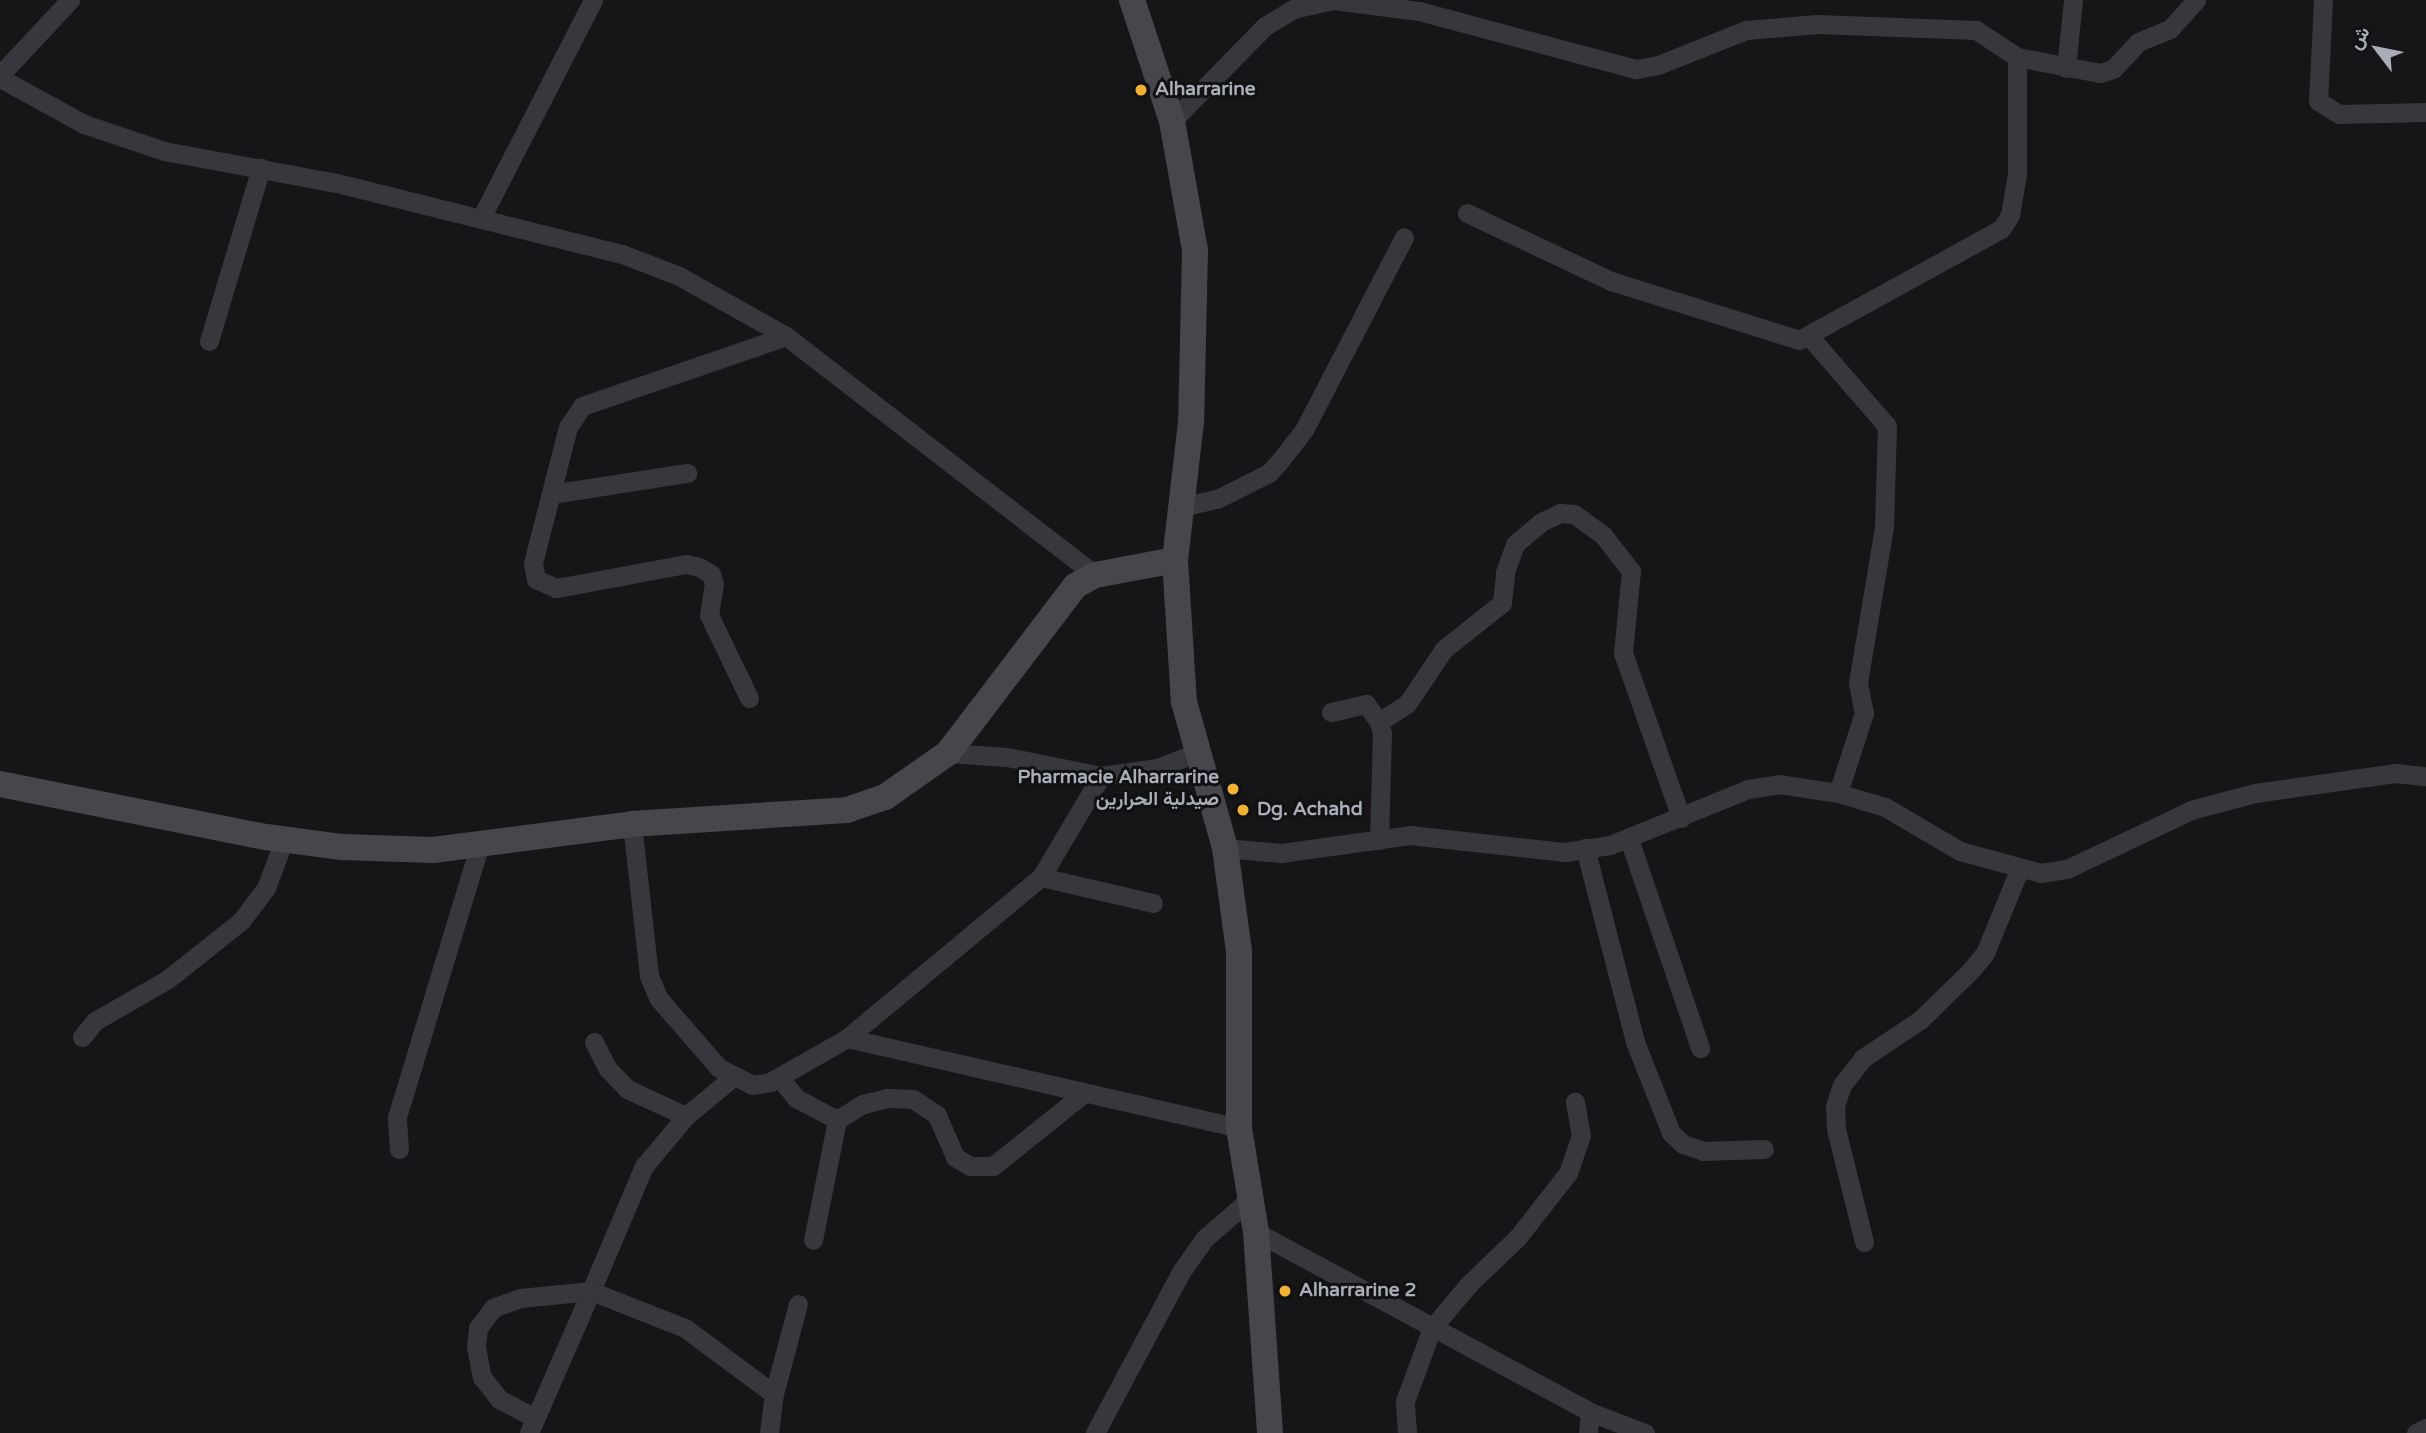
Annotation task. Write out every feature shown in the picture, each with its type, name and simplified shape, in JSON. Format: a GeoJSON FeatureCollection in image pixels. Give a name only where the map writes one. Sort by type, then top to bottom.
{"type":"FeatureCollection","features":[{"type":"Feature","properties":{"kind":"street"},"geometry":{"type":"LineString","coordinates":[[71,0],[0,77],[83,124],[177,154],[261,168],[481,218],[622,254],[679,276],[786,336],[1095,575]]}},
{"type":"Feature","properties":{"kind":"street"},"geometry":{"type":"LineString","coordinates":[[481,218],[593,0]]}},
{"type":"Feature","properties":{"kind":"street"},"geometry":{"type":"LineString","coordinates":[[1132,0],[1172,121],[1195,250],[1191,422],[1175,560],[1184,702],[1224,848],[1239,951],[1239,1128],[1256,1232],[1270,1433]]}},
{"type":"Feature","properties":{"kind":"street"},"geometry":{"type":"LineString","coordinates":[[1172,121],[1265,26],[1293,9],[1333,0],[1419,11],[1636,69],[1658,65],[1746,30],[1817,24],[1976,30],[2017,57],[2100,74],[2113,69],[2137,42],[2170,29],[2196,0]]}},
{"type":"Feature","properties":{"kind":"street"},"geometry":{"type":"LineString","coordinates":[[2066,68],[2073,0]]}},
{"type":"Feature","properties":{"kind":"street"},"geometry":{"type":"LineString","coordinates":[[2323,0],[2318,101],[2339,114],[2426,113]]}},
{"type":"Feature","properties":{"kind":"street"},"geometry":{"type":"LineString","coordinates":[[1467,214],[1611,281],[1773,336],[1799,340],[2001,229],[2010,215],[2017,174],[2017,57]]}},
{"type":"Feature","properties":{"kind":"street"},"geometry":{"type":"LineString","coordinates":[[209,341],[261,168]]}},
{"type":"Feature","properties":{"kind":"street"},"geometry":{"type":"LineString","coordinates":[[1181,507],[1217,499],[1269,473],[1279,462],[1304,430],[1404,237]]}},
{"type":"Feature","properties":{"kind":"street"},"geometry":{"type":"LineString","coordinates":[[749,698],[709,615],[715,584],[711,575],[699,567],[686,564],[556,588],[536,579],[533,563],[568,427],[582,406],[786,336]]}},
{"type":"Feature","properties":{"kind":"street"},"geometry":{"type":"LineString","coordinates":[[1810,336],[1887,426],[1884,527],[1858,683],[1864,713],[1838,793]]}},
{"type":"Feature","properties":{"kind":"street"},"geometry":{"type":"LineString","coordinates":[[551,494],[687,473]]}},
{"type":"Feature","properties":{"kind":"street"},"geometry":{"type":"LineString","coordinates":[[1379,722],[1407,704],[1444,649],[1502,603],[1505,572],[1515,544],[1541,522],[1560,513],[1574,514],[1603,535],[1631,571],[1623,653],[1681,818]]}},
{"type":"Feature","properties":{"kind":"street"},"geometry":{"type":"LineString","coordinates":[[0,784],[284,839],[433,850],[632,824],[847,810],[885,797],[948,753],[1060,601],[1095,575],[1175,560]]}},
{"type":"Feature","properties":{"kind":"street"},"geometry":{"type":"LineString","coordinates":[[1331,712],[1366,704],[1379,722],[1382,733],[1379,840]]}},
{"type":"Feature","properties":{"kind":"street"},"geometry":{"type":"LineString","coordinates":[[948,753],[1007,757],[1101,776],[1157,768],[1196,753]]}},
{"type":"Feature","properties":{"kind":"street"},"geometry":{"type":"LineString","coordinates":[[1224,848],[1280,853],[1410,835],[1538,851],[1585,848],[1629,839],[1748,789],[1778,784],[1838,793],[1885,807],[1960,851],[2019,870],[2067,869],[2191,810],[2255,793],[2383,775],[2426,776]]}},
{"type":"Feature","properties":{"kind":"street"},"geometry":{"type":"LineString","coordinates":[[632,824],[649,976],[675,1021],[733,1077],[752,1085],[779,1077],[847,1038],[1041,877],[1101,776]]}},
{"type":"Feature","properties":{"kind":"street"},"geometry":{"type":"LineString","coordinates":[[82,1037],[94,1021],[168,979],[241,921],[266,888],[284,839]]}},
{"type":"Feature","properties":{"kind":"street"},"geometry":{"type":"LineString","coordinates":[[1629,839],[1700,1048]]}},
{"type":"Feature","properties":{"kind":"street"},"geometry":{"type":"LineString","coordinates":[[399,1149],[397,1117],[480,844]]}},
{"type":"Feature","properties":{"kind":"street"},"geometry":{"type":"LineString","coordinates":[[1585,848],[1635,1042],[1671,1133],[1683,1144],[1703,1151],[1764,1149]]}},
{"type":"Feature","properties":{"kind":"street"},"geometry":{"type":"LineString","coordinates":[[1864,1242],[1836,1129],[1835,1106],[1842,1085],[1863,1058],[1920,1020],[1972,970],[1985,953],[2019,870]]}},
{"type":"Feature","properties":{"kind":"street"},"geometry":{"type":"LineString","coordinates":[[1041,877],[1153,903]]}},
{"type":"Feature","properties":{"kind":"street"},"geometry":{"type":"LineString","coordinates":[[847,1038],[1239,1128]]}},
{"type":"Feature","properties":{"kind":"street"},"geometry":{"type":"LineString","coordinates":[[594,1042],[608,1069],[627,1089],[686,1116]]}},
{"type":"Feature","properties":{"kind":"street"},"geometry":{"type":"LineString","coordinates":[[733,1077],[686,1116],[634,1181],[591,1292],[531,1426],[499,1399],[482,1377],[476,1347],[478,1328],[493,1308],[520,1298],[591,1292],[685,1328],[774,1394]]}},
{"type":"Feature","properties":{"kind":"street"},"geometry":{"type":"LineString","coordinates":[[779,1077],[796,1098],[837,1120]]}},
{"type":"Feature","properties":{"kind":"street"},"geometry":{"type":"LineString","coordinates":[[813,1240],[837,1120],[863,1104],[887,1098],[913,1099],[937,1115],[955,1157],[970,1166],[993,1166],[1084,1093]]}},
{"type":"Feature","properties":{"kind":"street"},"geometry":{"type":"LineString","coordinates":[[1407,1433],[1405,1401],[1432,1328],[1469,1284],[1518,1237],[1567,1173],[1581,1136],[1575,1102]]}},
{"type":"Feature","properties":{"kind":"street"},"geometry":{"type":"LineString","coordinates":[[1095,1433],[1181,1272],[1204,1239],[1250,1199]]}},
{"type":"Feature","properties":{"kind":"street"},"geometry":{"type":"LineString","coordinates":[[1256,1232],[1590,1412],[1645,1433]]}},
{"type":"Feature","properties":{"kind":"street"},"geometry":{"type":"LineString","coordinates":[[769,1433],[774,1394],[798,1304]]}},
{"type":"Feature","properties":{"kind":"street"},"geometry":{"type":"LineString","coordinates":[[1588,1433],[1590,1412]]}},
{"type":"Feature","properties":{"kind":"street"},"geometry":{"type":"LineString","coordinates":[[2416,1433],[2426,1429]]}},
{"type":"Feature","properties":{"kind":"place","name":"Alharrarine"},"geometry":{"type":"Point","coordinates":[1141,90]}},
{"type":"Feature","properties":{"kind":"place","name":"Pharmacie Alharrarine صيدلية الحرارين"},"geometry":{"type":"Point","coordinates":[1233,789]}},
{"type":"Feature","properties":{"kind":"place","name":"Dg. Achahd"},"geometry":{"type":"Point","coordinates":[1243,810]}},
{"type":"Feature","properties":{"kind":"place","name":"Alharrarine 2"},"geometry":{"type":"Point","coordinates":[1285,1291]}}]}
